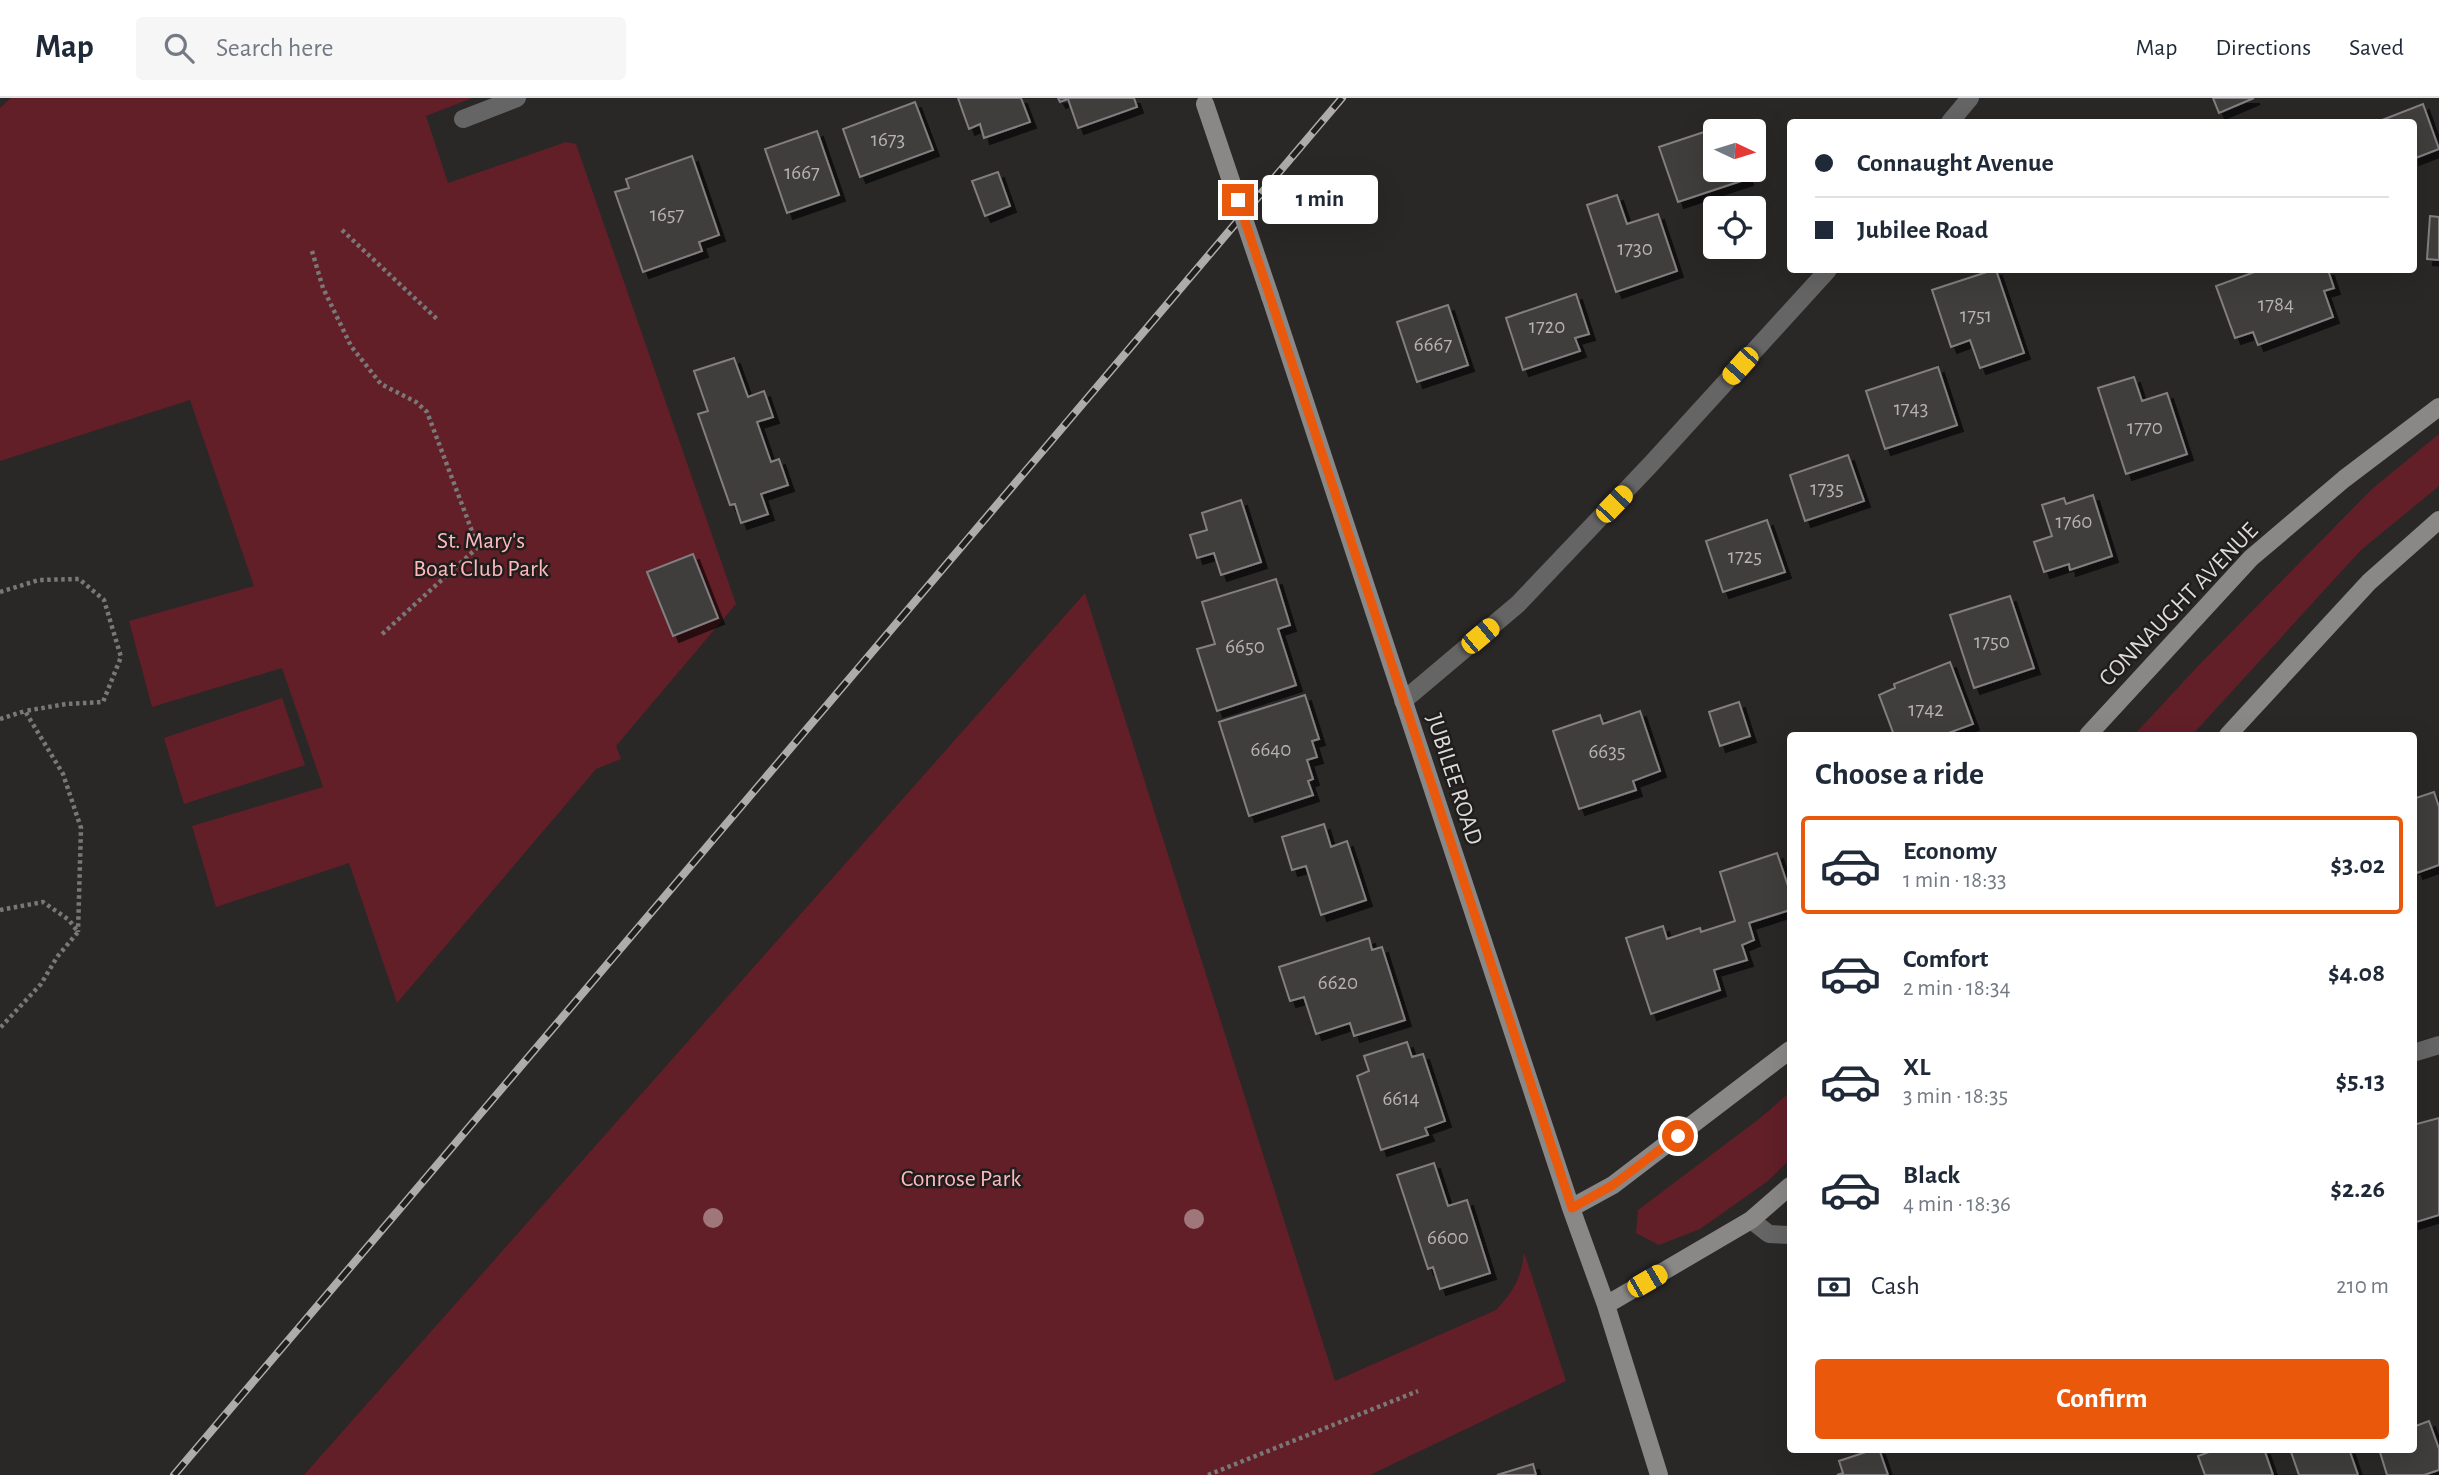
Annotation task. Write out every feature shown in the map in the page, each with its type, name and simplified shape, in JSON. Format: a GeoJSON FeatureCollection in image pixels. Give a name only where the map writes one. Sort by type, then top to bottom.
{"type":"FeatureCollection","features":[{"type":"Feature","properties":{"kind":"main road","name":"JUBILEE ROAD"},"geometry":{"type":"LineString","coordinates":[[1204,101],[1606,1305],[1660,1475]]}},
{"type":"Feature","properties":{"kind":"main road","name":"CONNAUGHT AVENUE"},"geometry":{"type":"LineString","coordinates":[[2091,732],[2251,558],[2344,479],[2439,407]]}},
{"type":"Feature","properties":{"kind":"main road"},"geometry":{"type":"LineString","coordinates":[[2231,732],[2369,582],[2439,520]]}},
{"type":"Feature","properties":{"kind":"main road"},"geometry":{"type":"LineString","coordinates":[[1572,1208],[1613,1185],[1787,1052]]}},
{"type":"Feature","properties":{"kind":"main road"},"geometry":{"type":"LineString","coordinates":[[1606,1305],[1751,1220],[1787,1189]]}},
{"type":"Feature","properties":{"kind":"street"},"geometry":{"type":"LineString","coordinates":[[463,119],[517,98]]}},
{"type":"Feature","properties":{"kind":"street"},"geometry":{"type":"LineString","coordinates":[[1952,119],[1970,98]]}},
{"type":"Feature","properties":{"kind":"street"},"geometry":{"type":"LineString","coordinates":[[1403,701],[1518,604],[1652,463],[1825,273]]}},
{"type":"Feature","properties":{"kind":"street"},"geometry":{"type":"LineString","coordinates":[[2417,1052],[2439,1045]]}},
{"type":"Feature","properties":{"kind":"street"},"geometry":{"type":"LineString","coordinates":[[1751,1220],[1769,1234],[1787,1235]]}},
{"type":"Feature","properties":{"kind":"path"},"geometry":{"type":"LineString","coordinates":[[341,230],[438,320]]}},
{"type":"Feature","properties":{"kind":"path"},"geometry":{"type":"LineString","coordinates":[[312,251],[323,288],[351,346],[381,384],[416,402],[426,412],[478,547],[380,636]]}},
{"type":"Feature","properties":{"kind":"path"},"geometry":{"type":"LineString","coordinates":[[0,592],[38,580],[79,579],[104,600],[121,657],[103,702],[66,704],[0,719]]}},
{"type":"Feature","properties":{"kind":"path"},"geometry":{"type":"LineString","coordinates":[[0,1028],[41,984],[57,957],[78,932],[80,828],[63,774],[26,711]]}},
{"type":"Feature","properties":{"kind":"path"},"geometry":{"type":"LineString","coordinates":[[0,910],[43,902],[69,920],[78,932]]}},
{"type":"Feature","properties":{"kind":"path"},"geometry":{"type":"LineString","coordinates":[[1208,1475],[1418,1391]]}},
{"type":"Feature","properties":{"kind":"green space","name":"St. Mary's Boat Club Park"},"geometry":{"type":"Polygon","coordinates":[[[11,98],[472,98],[426,116],[448,183],[566,142],[576,144],[736,604],[616,746],[621,759],[596,769],[397,1003],[349,863],[216,907],[192,826],[323,787],[282,668],[152,707],[129,621],[254,586],[190,400],[0,461],[0,108],[11,98]]]}},
{"type":"Feature","properties":{"kind":"green space"},"geometry":{"type":"Polygon","coordinates":[[[2439,434],[2439,486],[2361,550],[2195,732],[2137,732],[2200,664],[2372,489],[2439,434]]]}},
{"type":"Feature","properties":{"kind":"green space","name":"Conrose Park"},"geometry":{"type":"Polygon","coordinates":[[[1085,593],[1335,1381],[1496,1310],[1516,1284],[1524,1252],[1566,1381],[1370,1475],[304,1475],[1085,593]]]}},
{"type":"Feature","properties":{"kind":"green space"},"geometry":{"type":"Polygon","coordinates":[[[282,698],[305,765],[184,804],[164,738],[282,698]]]}},
{"type":"Feature","properties":{"kind":"green space"},"geometry":{"type":"Polygon","coordinates":[[[1787,1095],[1787,1162],[1768,1181],[1700,1229],[1659,1245],[1636,1233],[1638,1210],[1759,1119],[1787,1095]]]}},
{"type":"Feature","properties":{"kind":"building"},"geometry":{"type":"Polygon","coordinates":[[[958,98],[1021,98],[1030,122],[984,138],[980,124],[969,129],[958,98]]]}},
{"type":"Feature","properties":{"kind":"building"},"geometry":{"type":"Polygon","coordinates":[[[1058,98],[1134,98],[1137,107],[1078,128],[1068,99],[1060,102],[1058,98]]]}},
{"type":"Feature","properties":{"kind":"building"},"geometry":{"type":"Polygon","coordinates":[[[2213,98],[2254,98],[2219,113],[2213,98]]]}},
{"type":"Feature","properties":{"kind":"building"},"geometry":{"type":"Polygon","coordinates":[[[915,102],[933,150],[860,177],[843,129],[915,102]]]}},
{"type":"Feature","properties":{"kind":"building"},"geometry":{"type":"Polygon","coordinates":[[[2423,104],[2439,149],[2417,157],[2417,119],[2385,119],[2423,104]]]}},
{"type":"Feature","properties":{"kind":"building"},"geometry":{"type":"Polygon","coordinates":[[[817,131],[839,195],[787,213],[765,149],[817,131]]]}},
{"type":"Feature","properties":{"kind":"building"},"geometry":{"type":"Polygon","coordinates":[[[1703,132],[1703,182],[1738,182],[1678,202],[1659,147],[1703,132]]]}},
{"type":"Feature","properties":{"kind":"building"},"geometry":{"type":"Polygon","coordinates":[[[692,156],[719,235],[699,242],[702,251],[643,272],[615,192],[629,188],[626,179],[692,156]]]}},
{"type":"Feature","properties":{"kind":"building"},"geometry":{"type":"Polygon","coordinates":[[[998,172],[1010,206],[985,216],[972,181],[998,172]]]}},
{"type":"Feature","properties":{"kind":"building"},"geometry":{"type":"Polygon","coordinates":[[[1617,195],[1627,224],[1658,214],[1677,271],[1616,292],[1587,205],[1617,195]]]}},
{"type":"Feature","properties":{"kind":"building"},"geometry":{"type":"Polygon","coordinates":[[[2430,216],[2439,217],[2439,260],[2427,259],[2430,216]]]}},
{"type":"Feature","properties":{"kind":"building"},"geometry":{"type":"Polygon","coordinates":[[[1984,273],[1997,273],[2024,353],[1980,368],[1970,340],[1951,347],[1932,290],[1984,273]]]}},
{"type":"Feature","properties":{"kind":"building"},"geometry":{"type":"Polygon","coordinates":[[[2252,273],[2329,273],[2334,288],[2324,291],[2333,317],[2258,345],[2253,332],[2235,338],[2216,286],[2252,273]]]}},
{"type":"Feature","properties":{"kind":"building"},"geometry":{"type":"Polygon","coordinates":[[[1576,294],[1589,334],[1575,338],[1580,351],[1523,370],[1506,318],[1576,294]]]}},
{"type":"Feature","properties":{"kind":"building"},"geometry":{"type":"Polygon","coordinates":[[[1448,305],[1468,365],[1417,382],[1397,322],[1448,305]]]}},
{"type":"Feature","properties":{"kind":"building"},"geometry":{"type":"Polygon","coordinates":[[[734,358],[748,397],[764,391],[773,417],[757,422],[771,462],[779,459],[788,485],[761,494],[768,514],[741,523],[735,504],[730,505],[698,414],[708,411],[694,371],[734,358]]]}},
{"type":"Feature","properties":{"kind":"building"},"geometry":{"type":"Polygon","coordinates":[[[1938,367],[1957,425],[1885,449],[1866,391],[1938,367]]]}},
{"type":"Feature","properties":{"kind":"building"},"geometry":{"type":"Polygon","coordinates":[[[2134,377],[2142,401],[2167,393],[2187,454],[2126,474],[2098,388],[2134,377]]]}},
{"type":"Feature","properties":{"kind":"building"},"geometry":{"type":"Polygon","coordinates":[[[1848,455],[1864,501],[1805,521],[1790,475],[1848,455]]]}},
{"type":"Feature","properties":{"kind":"building"},"geometry":{"type":"Polygon","coordinates":[[[2093,495],[2112,556],[2070,570],[2069,564],[2044,572],[2034,542],[2052,536],[2042,505],[2064,498],[2066,504],[2093,495]]]}},
{"type":"Feature","properties":{"kind":"building"},"geometry":{"type":"Polygon","coordinates":[[[1241,500],[1261,562],[1221,575],[1214,553],[1197,558],[1190,535],[1207,530],[1202,513],[1241,500]]]}},
{"type":"Feature","properties":{"kind":"building"},"geometry":{"type":"Polygon","coordinates":[[[1767,520],[1785,572],[1723,592],[1706,541],[1767,520]]]}},
{"type":"Feature","properties":{"kind":"building"},"geometry":{"type":"Polygon","coordinates":[[[693,554],[718,618],[673,636],[647,572],[693,554]]]}},
{"type":"Feature","properties":{"kind":"building"},"geometry":{"type":"Polygon","coordinates":[[[1276,579],[1290,625],[1278,629],[1296,685],[1217,711],[1197,649],[1215,644],[1202,602],[1276,579]]]}},
{"type":"Feature","properties":{"kind":"building"},"geometry":{"type":"Polygon","coordinates":[[[2010,596],[2034,668],[1974,688],[1950,615],[2010,596]]]}},
{"type":"Feature","properties":{"kind":"building"},"geometry":{"type":"Polygon","coordinates":[[[1950,662],[1973,724],[1951,732],[1893,732],[1879,695],[1895,688],[1894,684],[1950,662]]]}},
{"type":"Feature","properties":{"kind":"building"},"geometry":{"type":"Polygon","coordinates":[[[1305,695],[1319,739],[1312,741],[1317,757],[1307,760],[1313,779],[1308,781],[1313,795],[1249,816],[1219,722],[1305,695]]]}},
{"type":"Feature","properties":{"kind":"building"},"geometry":{"type":"Polygon","coordinates":[[[1739,702],[1750,736],[1720,746],[1709,712],[1739,702]]]}},
{"type":"Feature","properties":{"kind":"building"},"geometry":{"type":"Polygon","coordinates":[[[1640,711],[1660,771],[1633,781],[1636,790],[1579,809],[1553,731],[1600,715],[1603,724],[1640,711]]]}},
{"type":"Feature","properties":{"kind":"building"},"geometry":{"type":"Polygon","coordinates":[[[2434,792],[2439,807],[2439,865],[2417,873],[2417,798],[2434,792]]]}},
{"type":"Feature","properties":{"kind":"building"},"geometry":{"type":"Polygon","coordinates":[[[1324,824],[1331,847],[1347,841],[1366,900],[1321,915],[1306,866],[1292,870],[1282,837],[1324,824]]]}},
{"type":"Feature","properties":{"kind":"building"},"geometry":{"type":"Polygon","coordinates":[[[1777,853],[1787,883],[1787,911],[1749,923],[1754,940],[1742,945],[1747,960],[1714,970],[1720,990],[1651,1014],[1626,938],[1663,926],[1667,939],[1700,928],[1701,932],[1735,921],[1720,872],[1777,853]]]}},
{"type":"Feature","properties":{"kind":"building"},"geometry":{"type":"Polygon","coordinates":[[[1369,938],[1372,950],[1382,947],[1405,1020],[1354,1036],[1350,1023],[1316,1034],[1304,997],[1290,1001],[1279,967],[1369,938]]]}},
{"type":"Feature","properties":{"kind":"building"},"geometry":{"type":"Polygon","coordinates":[[[1407,1042],[1412,1057],[1423,1054],[1445,1121],[1425,1128],[1428,1135],[1381,1150],[1357,1076],[1369,1071],[1364,1056],[1407,1042]]]}},
{"type":"Feature","properties":{"kind":"building"},"geometry":{"type":"Polygon","coordinates":[[[2439,1118],[2439,1215],[2417,1222],[2417,1124],[2439,1118]]]}},
{"type":"Feature","properties":{"kind":"building"},"geometry":{"type":"Polygon","coordinates":[[[1434,1163],[1448,1206],[1467,1200],[1490,1273],[1440,1289],[1433,1267],[1428,1269],[1397,1175],[1434,1163]]]}},
{"type":"Feature","properties":{"kind":"building"},"geometry":{"type":"Polygon","coordinates":[[[2429,1421],[2439,1449],[2439,1470],[2424,1475],[2387,1475],[2380,1453],[2417,1453],[2417,1426],[2429,1421]]]}},
{"type":"Feature","properties":{"kind":"building"},"geometry":{"type":"Polygon","coordinates":[[[1863,1453],[1880,1453],[1888,1475],[1837,1475],[1843,1473],[1839,1461],[1863,1453]]]}},
{"type":"Feature","properties":{"kind":"building"},"geometry":{"type":"Polygon","coordinates":[[[2206,1453],[2265,1453],[2273,1475],[2205,1475],[2198,1456],[2206,1453]]]}},
{"type":"Feature","properties":{"kind":"building"},"geometry":{"type":"Polygon","coordinates":[[[2291,1453],[2350,1453],[2358,1475],[2299,1475],[2291,1453]]]}},
{"type":"Feature","properties":{"kind":"building"},"geometry":{"type":"Polygon","coordinates":[[[1533,1464],[1536,1475],[1497,1475],[1533,1464]]]}},
{"type":"Feature","properties":{"kind":"railway"},"geometry":{"type":"LineString","coordinates":[[174,1475],[1342,98]]}},
{"type":"Feature","properties":{"kind":"route"},"geometry":{"type":"LineString","coordinates":[[1238,200],[1572,1208],[1613,1185],[1678,1136]]}}]}
